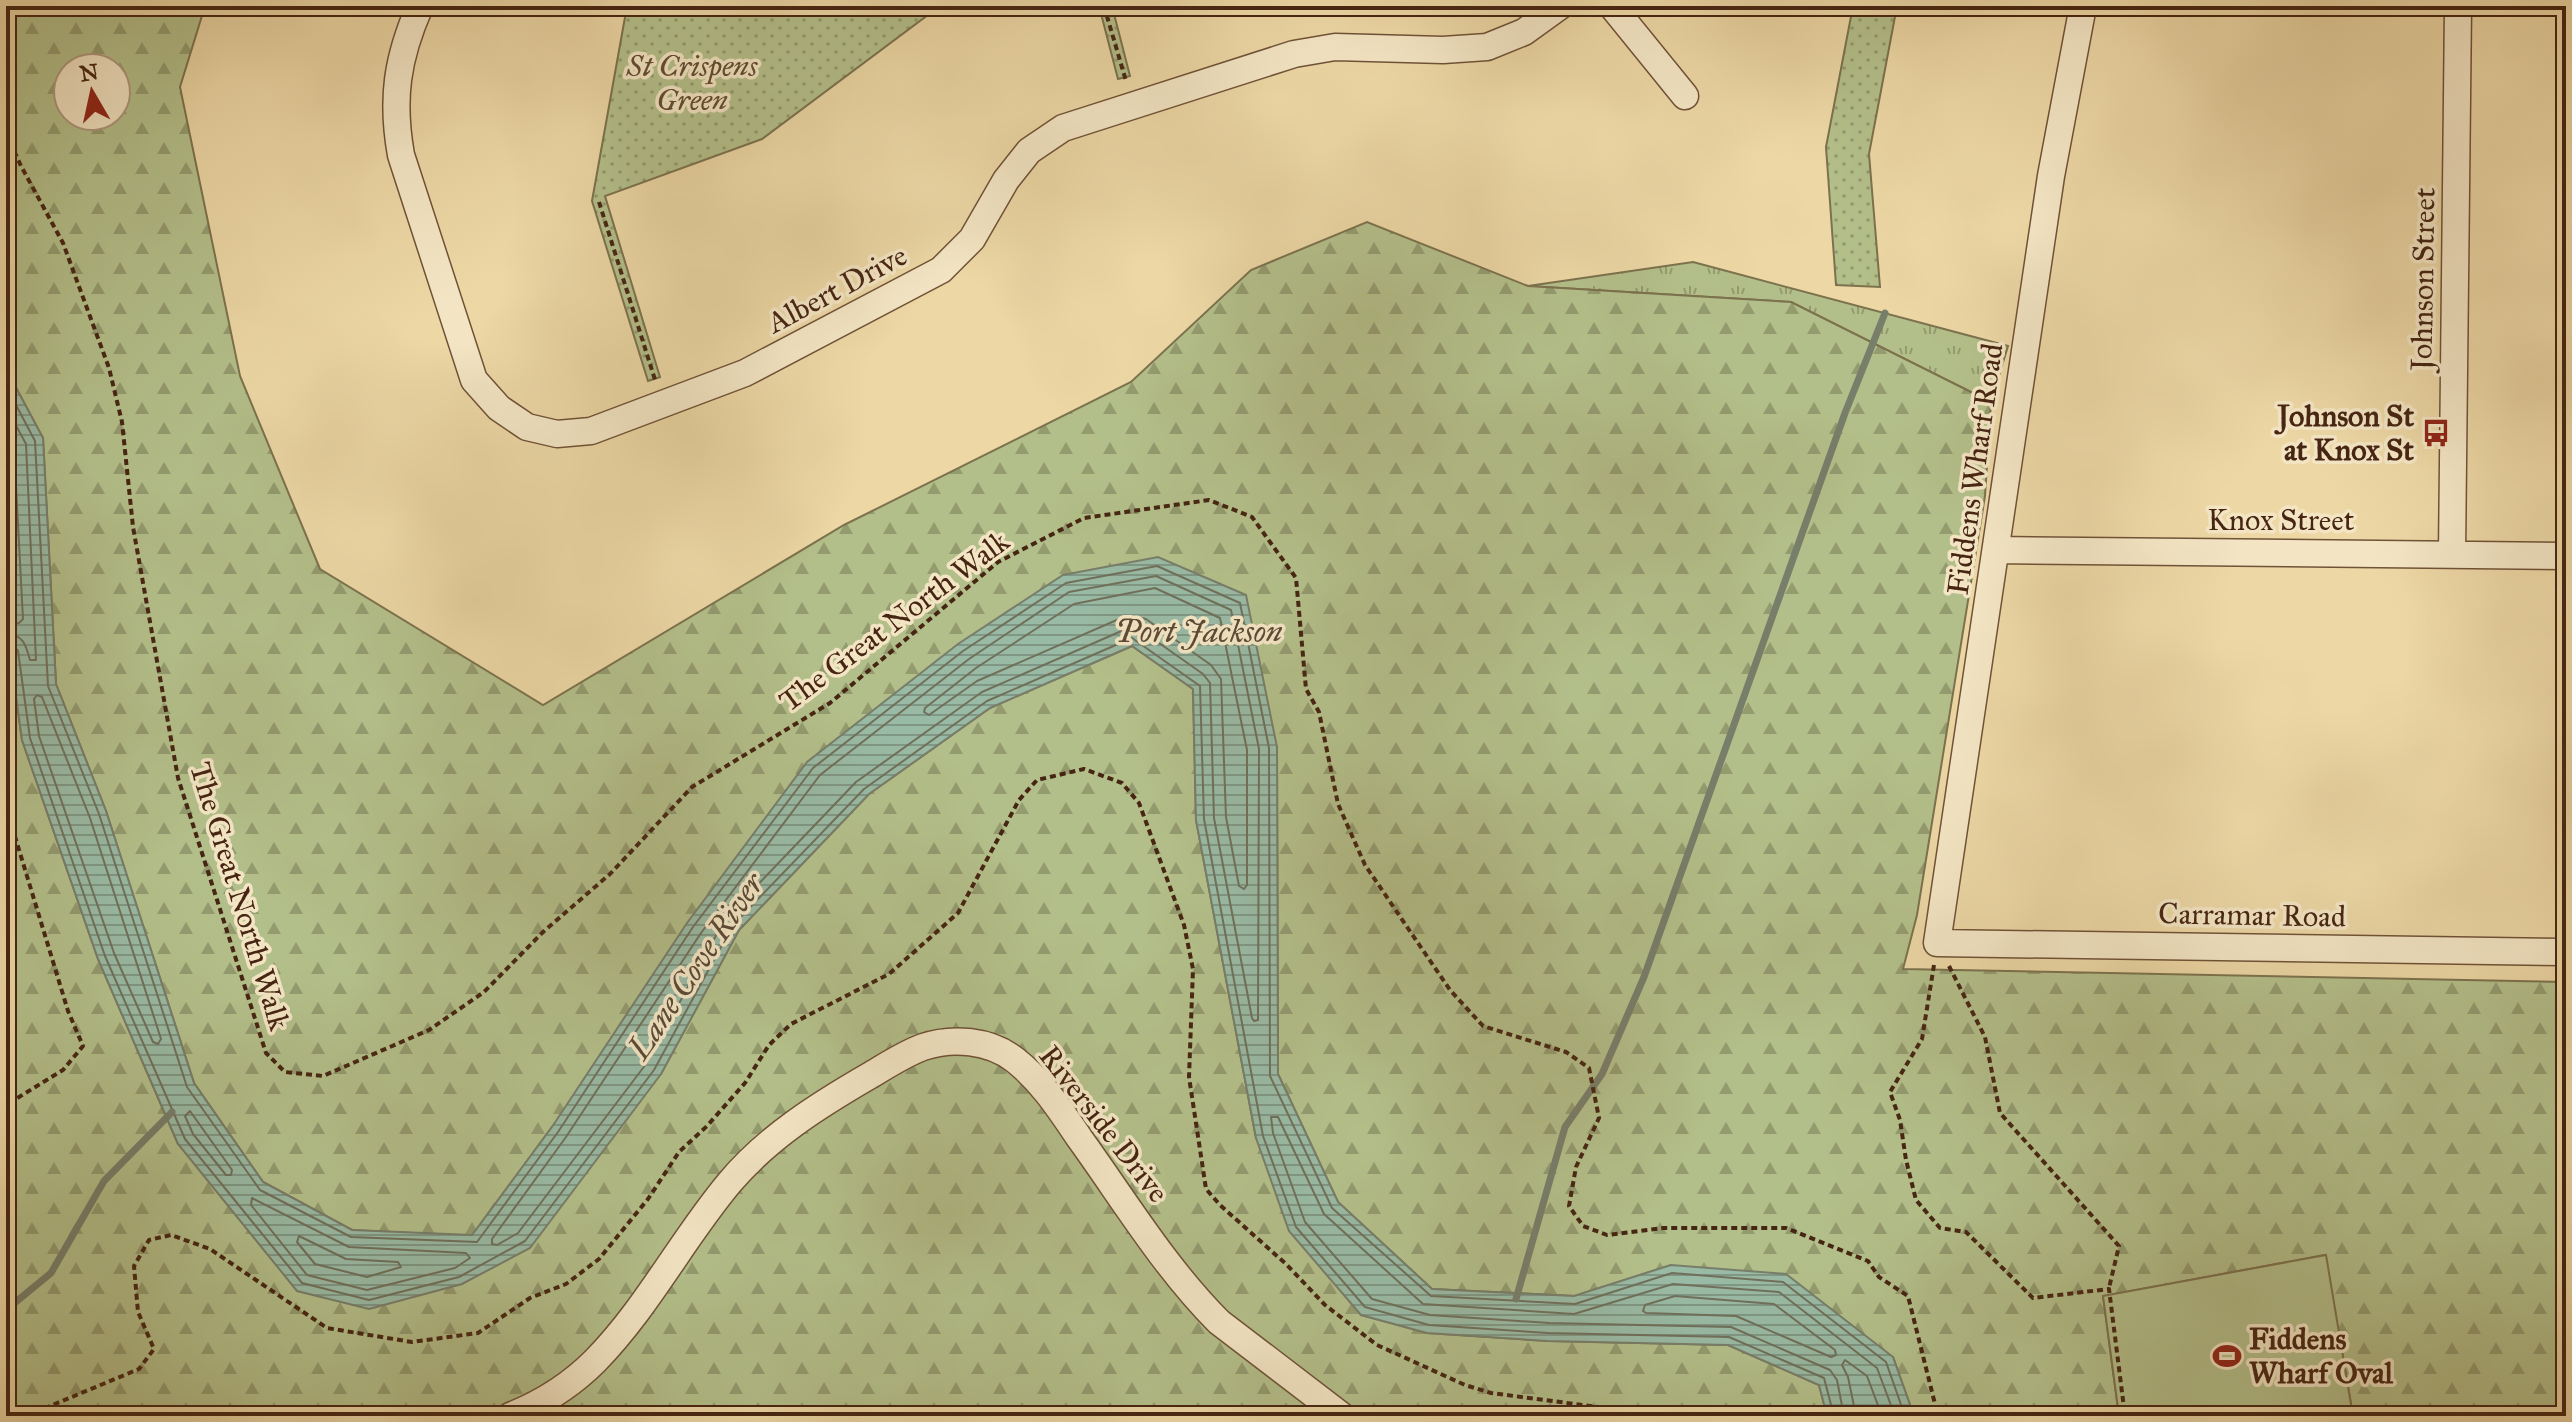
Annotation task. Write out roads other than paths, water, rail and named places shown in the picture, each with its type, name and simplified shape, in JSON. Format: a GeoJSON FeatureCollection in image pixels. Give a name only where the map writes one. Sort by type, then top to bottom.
{"type":"FeatureCollection","features":[{"type":"Feature","properties":{"kind":"street","name":"Albert Drive"},"geometry":{"type":"LineString","coordinates":[[420,6],[408,34],[397,76],[394,120],[401,155],[474,380],[499,408],[527,427],[557,434],[591,431],[745,373],[941,270],[972,239],[1006,180],[1029,151],[1063,128],[1294,54],[1335,47],[1443,50],[1487,47],[1524,32],[1560,6]]}},
{"type":"Feature","properties":{"kind":"street"},"geometry":{"type":"LineString","coordinates":[[1612,6],[1685,96]]}},
{"type":"Feature","properties":{"kind":"street","name":"Fiddens Wharf Road"},"geometry":{"type":"LineString","coordinates":[[1937,943],[2051,176],[2083,6]]}},
{"type":"Feature","properties":{"kind":"street","name":"Johnson Street"},"geometry":{"type":"LineString","coordinates":[[2452,554],[2458,6]]}},
{"type":"Feature","properties":{"kind":"street","name":"Knox Street"},"geometry":{"type":"LineString","coordinates":[[1996,550],[2566,556]]}},
{"type":"Feature","properties":{"kind":"street","name":"Carramar Road"},"geometry":{"type":"LineString","coordinates":[[1937,943],[2566,952]]}},
{"type":"Feature","properties":{"kind":"street","name":"Riverside Drive"},"geometry":{"type":"LineString","coordinates":[[510,1416],[557,1394],[596,1360],[640,1307],[729,1183],[767,1145],[836,1096],[897,1059],[923,1047],[964,1042],[1001,1051],[1032,1075],[1171,1267],[1205,1308],[1342,1416]]}},
{"type":"Feature","properties":{"kind":"water","name":"Port Jackson"},"geometry":{"type":"Polygon","coordinates":[[[6,369],[43,438],[56,684],[106,811],[194,1083],[263,1182],[352,1230],[472,1235],[552,1127],[687,923],[807,762],[958,644],[1063,575],[1158,557],[1246,595],[1277,747],[1278,1074],[1338,1202],[1432,1289],[1574,1296],[1671,1265],[1786,1274],[1893,1357],[1914,1416],[1827,1416],[1819,1385],[1728,1345],[1548,1341],[1427,1333],[1361,1315],[1289,1231],[1256,1138],[1196,820],[1193,689],[1132,646],[990,708],[869,794],[739,930],[661,1074],[530,1248],[462,1284],[369,1309],[297,1291],[178,1144],[98,959],[22,740],[6,624],[6,369]]]}},
{"type":"Feature","properties":{"kind":"waterway"},"geometry":{"type":"LineString","coordinates":[[1516,1299],[1565,1127],[1602,1074],[1644,977],[1845,413],[1885,313]]}},
{"type":"Feature","properties":{"kind":"waterway"},"geometry":{"type":"LineString","coordinates":[[6,1310],[51,1273],[104,1181],[172,1112]]}},
{"type":"Feature","properties":{"kind":"place","name":"Johnson St at Knox St"},"geometry":{"type":"Point","coordinates":[2436,433]}},
{"type":"Feature","properties":{"kind":"place","name":"Fiddens Wharf Oval"},"geometry":{"type":"Point","coordinates":[2227,1356]}},
{"type":"Feature","properties":{"kind":"park label","name":"St Crispens Green"},"geometry":{"type":"Point","coordinates":[692,83]}},
{"type":"Feature","properties":{"kind":"water label","name":"Lane Cove River"},"geometry":{"type":"Point","coordinates":[696,966]}}]}
